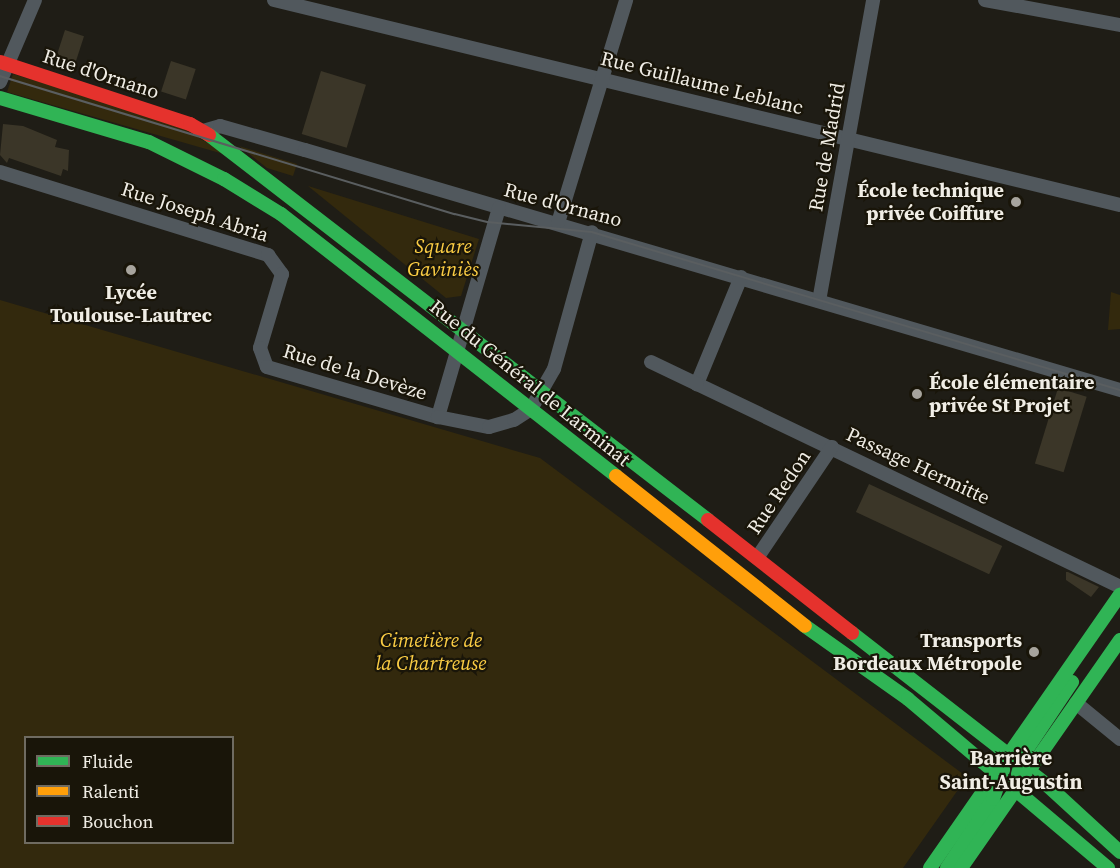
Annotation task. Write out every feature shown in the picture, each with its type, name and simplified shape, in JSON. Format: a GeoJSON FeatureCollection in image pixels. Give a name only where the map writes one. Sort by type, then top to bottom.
{"type":"FeatureCollection","features":[{"type":"Feature","properties":{"kind":"main road","name":"Rue d'Ornano"},"geometry":{"type":"LineString","coordinates":[[3,63],[203,131]]}},
{"type":"Feature","properties":{"kind":"main road","name":"Rue du Général de Larminat"},"geometry":{"type":"LineString","coordinates":[[0,98],[149,142],[224,178],[342,258],[786,613],[908,699],[1108,868]]}},
{"type":"Feature","properties":{"kind":"main road","name":"Rue du Général de Larminat"},"geometry":{"type":"LineString","coordinates":[[203,131],[270,177],[464,327],[1007,754],[1120,852]]}},
{"type":"Feature","properties":{"kind":"main road"},"geometry":{"type":"LineString","coordinates":[[930,868],[1116,600]]}},
{"type":"Feature","properties":{"kind":"main road"},"geometry":{"type":"LineString","coordinates":[[961,868],[1017,790],[1024,768],[1116,600]]}},
{"type":"Feature","properties":{"kind":"main road"},"geometry":{"type":"LineString","coordinates":[[1024,768],[1076,703],[1120,640]]}},
{"type":"Feature","properties":{"kind":"main road"},"geometry":{"type":"LineString","coordinates":[[947,868],[993,799],[998,773]]}},
{"type":"Feature","properties":{"kind":"street"},"geometry":{"type":"LineString","coordinates":[[0,82],[3,63],[36,0]]}},
{"type":"Feature","properties":{"kind":"street","name":"Rue Guillaume Leblanc"},"geometry":{"type":"LineString","coordinates":[[274,0],[1120,205]]}},
{"type":"Feature","properties":{"kind":"street"},"geometry":{"type":"LineString","coordinates":[[558,223],[626,0]]}},
{"type":"Feature","properties":{"kind":"street","name":"Rue de Madrid"},"geometry":{"type":"LineString","coordinates":[[819,301],[873,0]]}},
{"type":"Feature","properties":{"kind":"street"},"geometry":{"type":"LineString","coordinates":[[985,0],[1120,25]]}},
{"type":"Feature","properties":{"kind":"street","name":"Rue d'Ornano"},"geometry":{"type":"LineString","coordinates":[[203,131],[220,126],[499,208],[592,232],[1120,390]]}},
{"type":"Feature","properties":{"kind":"street","name":"Rue Joseph Abria"},"geometry":{"type":"LineString","coordinates":[[0,172],[268,255],[282,273],[260,348],[263,361]]}},
{"type":"Feature","properties":{"kind":"street","name":"Rue de la Devèze"},"geometry":{"type":"LineString","coordinates":[[438,417],[499,208]]}},
{"type":"Feature","properties":{"kind":"street"},"geometry":{"type":"LineString","coordinates":[[531,409],[545,392],[592,232]]}},
{"type":"Feature","properties":{"kind":"street"},"geometry":{"type":"LineString","coordinates":[[697,384],[741,277]]}},
{"type":"Feature","properties":{"kind":"street"},"geometry":{"type":"LineString","coordinates":[[457,348],[488,358],[514,378],[545,392]]}},
{"type":"Feature","properties":{"kind":"street","name":"Rue de la Devèze"},"geometry":{"type":"LineString","coordinates":[[263,361],[273,370],[438,417],[489,427],[514,420],[531,409]]}},
{"type":"Feature","properties":{"kind":"street","name":"Passage Hermitte"},"geometry":{"type":"LineString","coordinates":[[651,362],[1120,587]]}},
{"type":"Feature","properties":{"kind":"street","name":"Rue Redon"},"geometry":{"type":"LineString","coordinates":[[757,558],[832,447]]}},
{"type":"Feature","properties":{"kind":"street"},"geometry":{"type":"LineString","coordinates":[[1076,703],[1120,739]]}},
{"type":"Feature","properties":{"kind":"green space"},"geometry":{"type":"Polygon","coordinates":[[[13,74],[173,122],[227,155],[7,92],[13,74]]]}},
{"type":"Feature","properties":{"kind":"green space"},"geometry":{"type":"Polygon","coordinates":[[[239,146],[297,164],[293,176],[267,168],[239,146]]]}},
{"type":"Feature","properties":{"kind":"green space","name":"Square Gaviniès"},"geometry":{"type":"Polygon","coordinates":[[[308,186],[479,239],[461,296],[446,298],[308,186]]]}},
{"type":"Feature","properties":{"kind":"green space"},"geometry":{"type":"Polygon","coordinates":[[[1111,292],[1120,295],[1120,329],[1108,330],[1111,292]]]}},
{"type":"Feature","properties":{"kind":"green space","name":"Cimetière de la Chartreuse"},"geometry":{"type":"Polygon","coordinates":[[[0,300],[540,458],[967,777],[903,868],[0,868],[0,300]]]}},
{"type":"Feature","properties":{"kind":"building"},"geometry":{"type":"Polygon","coordinates":[[[65,30],[84,36],[74,66],[55,59],[65,30]]]}},
{"type":"Feature","properties":{"kind":"building"},"geometry":{"type":"Polygon","coordinates":[[[171,61],[196,69],[186,99],[161,91],[171,61]]]}},
{"type":"Feature","properties":{"kind":"building"},"geometry":{"type":"Polygon","coordinates":[[[321,71],[366,85],[347,148],[302,134],[321,71]]]}},
{"type":"Feature","properties":{"kind":"building"},"geometry":{"type":"Polygon","coordinates":[[[3,124],[23,126],[57,140],[55,147],[69,150],[68,171],[63,169],[61,176],[9,158],[7,163],[0,155],[3,124]]]}},
{"type":"Feature","properties":{"kind":"building"},"geometry":{"type":"Polygon","coordinates":[[[1058,388],[1087,397],[1064,472],[1035,464],[1058,388]]]}},
{"type":"Feature","properties":{"kind":"building"},"geometry":{"type":"Polygon","coordinates":[[[869,484],[1002,546],[989,574],[856,512],[869,484]]]}},
{"type":"Feature","properties":{"kind":"building"},"geometry":{"type":"Polygon","coordinates":[[[1066,572],[1099,587],[1091,597],[1066,580],[1066,572]]]}},
{"type":"Feature","properties":{"kind":"tram line"},"geometry":{"type":"LineString","coordinates":[[0,76],[455,214],[488,222],[592,232],[1120,390]]}},
{"type":"Feature","properties":{"kind":"traffic: fast"},"geometry":{"type":"LineString","coordinates":[[0,98],[149,142],[224,179],[281,214],[616,476]]}},
{"type":"Feature","properties":{"kind":"traffic: fast"},"geometry":{"type":"LineString","coordinates":[[209,135],[708,520]]}},
{"type":"Feature","properties":{"kind":"traffic: fast"},"geometry":{"type":"LineString","coordinates":[[930,868],[1120,595]]}},
{"type":"Feature","properties":{"kind":"traffic: fast"},"geometry":{"type":"LineString","coordinates":[[805,626],[908,699],[1108,868]]}},
{"type":"Feature","properties":{"kind":"traffic: fast"},"geometry":{"type":"LineString","coordinates":[[852,633],[1047,785],[1120,852]]}},
{"type":"Feature","properties":{"kind":"traffic: fast"},"geometry":{"type":"LineString","coordinates":[[961,868],[1120,640]]}},
{"type":"Feature","properties":{"kind":"traffic: fast"},"geometry":{"type":"LineString","coordinates":[[1018,774],[1023,755],[1072,682]]}},
{"type":"Feature","properties":{"kind":"traffic: fast"},"geometry":{"type":"LineString","coordinates":[[947,868],[993,799],[1003,770]]}},
{"type":"Feature","properties":{"kind":"traffic: slow"},"geometry":{"type":"LineString","coordinates":[[616,476],[805,626]]}},
{"type":"Feature","properties":{"kind":"traffic: jam"},"geometry":{"type":"LineString","coordinates":[[0,62],[190,124],[209,135]]}},
{"type":"Feature","properties":{"kind":"traffic: jam"},"geometry":{"type":"LineString","coordinates":[[708,520],[852,633]]}},
{"type":"Feature","properties":{"kind":"place","name":"École technique privée Coiffure"},"geometry":{"type":"Point","coordinates":[1016,202]}},
{"type":"Feature","properties":{"kind":"place","name":"Lycée Toulouse-Lautrec"},"geometry":{"type":"Point","coordinates":[131,270]}},
{"type":"Feature","properties":{"kind":"place","name":"École élémentaire privée St Projet"},"geometry":{"type":"Point","coordinates":[917,394]}},
{"type":"Feature","properties":{"kind":"place","name":"Transports Bordeaux Métropole"},"geometry":{"type":"Point","coordinates":[1034,652]}},
{"type":"Feature","properties":{"kind":"district","name":"Barrière Saint-Augustin"},"geometry":{"type":"Point","coordinates":[1011,770]}}]}
